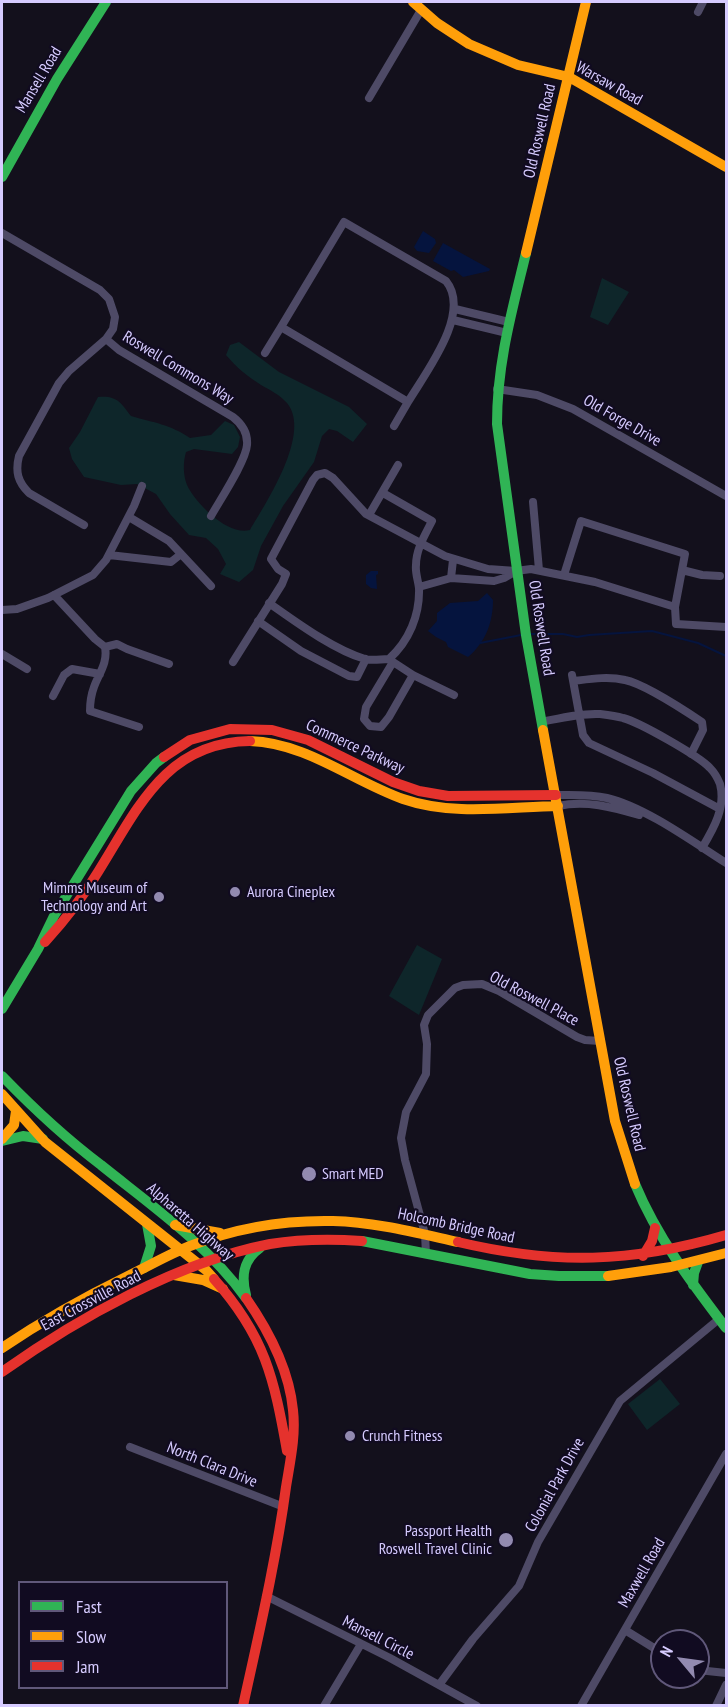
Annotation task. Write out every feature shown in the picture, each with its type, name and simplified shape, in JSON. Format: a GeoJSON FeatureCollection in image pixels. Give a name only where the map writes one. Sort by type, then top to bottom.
{"type":"FeatureCollection","features":[{"type":"Feature","properties":{"kind":"main road","name":"Mansell Road"},"geometry":{"type":"LineString","coordinates":[[2,177],[53,86],[106,2]]}},
{"type":"Feature","properties":{"kind":"main road","name":"Warsaw Road"},"geometry":{"type":"LineString","coordinates":[[413,2],[453,34],[494,56],[518,65],[568,77],[726,167]]}},
{"type":"Feature","properties":{"kind":"main road","name":"Old Roswell Road"},"geometry":{"type":"LineString","coordinates":[[586,2],[509,321],[497,389],[499,448],[516,571],[542,722],[615,1121],[638,1192],[655,1228],[680,1267],[723,1323]]}},
{"type":"Feature","properties":{"kind":"main road","name":"Commerce Parkway"},"geometry":{"type":"LineString","coordinates":[[2,1010],[38,949],[72,911],[149,789],[174,765],[196,752],[213,746],[246,741],[282,745],[387,794],[431,807],[447,809],[557,800]]}},
{"type":"Feature","properties":{"kind":"main road","name":"Alpharetta Highway"},"geometry":{"type":"LineString","coordinates":[[2,1076],[51,1126],[213,1258],[246,1296],[262,1322],[277,1354],[288,1387],[294,1431],[284,1507],[243,1706]]}},
{"type":"Feature","properties":{"kind":"main road","name":"Alpharetta Highway"},"geometry":{"type":"LineString","coordinates":[[2,1094],[43,1139],[198,1264],[225,1290],[244,1315],[259,1343],[271,1374],[290,1468]]}},
{"type":"Feature","properties":{"kind":"main road"},"geometry":{"type":"LineString","coordinates":[[2,1140],[14,1125],[16,1111]]}},
{"type":"Feature","properties":{"kind":"main road"},"geometry":{"type":"LineString","coordinates":[[2,1140],[26,1136],[43,1139]]}},
{"type":"Feature","properties":{"kind":"main road","name":"Holcomb Bridge Road"},"geometry":{"type":"LineString","coordinates":[[180,1250],[227,1234],[277,1224],[313,1221],[370,1224],[425,1234],[485,1249],[536,1257],[602,1260],[669,1251],[726,1235]]}},
{"type":"Feature","properties":{"kind":"main road"},"geometry":{"type":"LineString","coordinates":[[144,1268],[150,1257],[151,1246],[147,1224]]}},
{"type":"Feature","properties":{"kind":"main road"},"geometry":{"type":"LineString","coordinates":[[173,1224],[227,1234]]}},
{"type":"Feature","properties":{"kind":"main road"},"geometry":{"type":"LineString","coordinates":[[643,1256],[652,1240],[655,1228]]}},
{"type":"Feature","properties":{"kind":"main road","name":"Holcomb Bridge Road"},"geometry":{"type":"LineString","coordinates":[[198,1264],[264,1245],[296,1240],[349,1240],[385,1244],[504,1270],[553,1276],[626,1275],[680,1267],[726,1253]]}},
{"type":"Feature","properties":{"kind":"main road"},"geometry":{"type":"LineString","coordinates":[[246,1296],[242,1279],[244,1264],[251,1254],[264,1245]]}},
{"type":"Feature","properties":{"kind":"main road","name":"East Crossville Road"},"geometry":{"type":"LineString","coordinates":[[4,1346],[61,1310],[180,1250]]}},
{"type":"Feature","properties":{"kind":"main road"},"geometry":{"type":"LineString","coordinates":[[693,1285],[698,1262]]}},
{"type":"Feature","properties":{"kind":"main road","name":"East Crossville Road"},"geometry":{"type":"LineString","coordinates":[[2,1372],[67,1329],[198,1264]]}},
{"type":"Feature","properties":{"kind":"main road"},"geometry":{"type":"LineString","coordinates":[[172,1275],[203,1280],[225,1290]]}},
{"type":"Feature","properties":{"kind":"main road"},"geometry":{"type":"LineString","coordinates":[[2,1360],[4,1346]]}},
{"type":"Feature","properties":{"kind":"main road"},"geometry":{"type":"LineString","coordinates":[[278,1402],[293,1418]]}},
{"type":"Feature","properties":{"kind":"street"},"geometry":{"type":"LineString","coordinates":[[698,12],[703,2]]}},
{"type":"Feature","properties":{"kind":"street"},"geometry":{"type":"LineString","coordinates":[[369,98],[421,10]]}},
{"type":"Feature","properties":{"kind":"street"},"geometry":{"type":"LineString","coordinates":[[265,353],[344,222],[446,281],[452,288],[455,309],[446,338],[394,426]]}},
{"type":"Feature","properties":{"kind":"street"},"geometry":{"type":"LineString","coordinates":[[2,233],[105,294],[112,305],[115,316],[113,329],[106,339],[69,370],[58,383],[19,456],[16,466],[22,486],[29,493],[84,525]]}},
{"type":"Feature","properties":{"kind":"street"},"geometry":{"type":"LineString","coordinates":[[455,309],[509,321]]}},
{"type":"Feature","properties":{"kind":"street"},"geometry":{"type":"LineString","coordinates":[[470,324],[472,313]]}},
{"type":"Feature","properties":{"kind":"street"},"geometry":{"type":"LineString","coordinates":[[453,320],[507,333]]}},
{"type":"Feature","properties":{"kind":"street"},"geometry":{"type":"LineString","coordinates":[[281,327],[408,402]]}},
{"type":"Feature","properties":{"kind":"street","name":"Roswell Commons Way"},"geometry":{"type":"LineString","coordinates":[[106,339],[119,350],[233,417],[243,427],[247,439],[246,453],[211,516]]}},
{"type":"Feature","properties":{"kind":"street","name":"Old Forge Drive"},"geometry":{"type":"LineString","coordinates":[[497,389],[537,395],[573,409],[726,496]]}},
{"type":"Feature","properties":{"kind":"street"},"geometry":{"type":"LineString","coordinates":[[369,515],[398,465]]}},
{"type":"Feature","properties":{"kind":"street"},"geometry":{"type":"LineString","coordinates":[[233,662],[286,574],[271,559],[317,476],[326,473],[369,515],[453,560],[488,569],[516,571],[531,569],[564,575],[595,582],[675,607]]}},
{"type":"Feature","properties":{"kind":"street"},"geometry":{"type":"LineString","coordinates":[[2,610],[17,609],[54,595],[93,575],[109,555],[129,518],[142,486]]}},
{"type":"Feature","properties":{"kind":"street"},"geometry":{"type":"LineString","coordinates":[[383,494],[432,521],[420,543],[416,565],[419,587],[416,621],[391,660],[366,707],[364,718],[370,726],[381,726],[389,717],[413,675]]}},
{"type":"Feature","properties":{"kind":"street"},"geometry":{"type":"LineString","coordinates":[[533,502],[539,570]]}},
{"type":"Feature","properties":{"kind":"street"},"geometry":{"type":"LineString","coordinates":[[129,518],[161,535],[212,586]]}},
{"type":"Feature","properties":{"kind":"street"},"geometry":{"type":"LineString","coordinates":[[564,575],[581,521],[685,554],[675,607],[676,624],[726,627]]}},
{"type":"Feature","properties":{"kind":"street"},"geometry":{"type":"LineString","coordinates":[[109,555],[171,562],[181,554]]}},
{"type":"Feature","properties":{"kind":"street"},"geometry":{"type":"LineString","coordinates":[[450,578],[453,560]]}},
{"type":"Feature","properties":{"kind":"street"},"geometry":{"type":"LineString","coordinates":[[682,570],[702,575],[720,576]]}},
{"type":"Feature","properties":{"kind":"street"},"geometry":{"type":"LineString","coordinates":[[419,587],[450,578],[494,581],[516,571]]}},
{"type":"Feature","properties":{"kind":"street"},"geometry":{"type":"LineString","coordinates":[[54,595],[105,647],[106,657],[93,688],[90,711],[139,728]]}},
{"type":"Feature","properties":{"kind":"street"},"geometry":{"type":"LineString","coordinates":[[269,603],[308,629],[366,659],[391,660],[413,675],[454,695]]}},
{"type":"Feature","properties":{"kind":"street"},"geometry":{"type":"LineString","coordinates":[[258,621],[301,651],[349,675],[357,677],[366,659]]}},
{"type":"Feature","properties":{"kind":"street"},"geometry":{"type":"LineString","coordinates":[[105,647],[117,644],[169,664]]}},
{"type":"Feature","properties":{"kind":"street"},"geometry":{"type":"LineString","coordinates":[[2,654],[27,669]]}},
{"type":"Feature","properties":{"kind":"street"},"geometry":{"type":"LineString","coordinates":[[53,696],[63,675],[72,669],[100,674]]}},
{"type":"Feature","properties":{"kind":"street"},"geometry":{"type":"LineString","coordinates":[[691,754],[703,730],[702,722],[693,716],[626,680],[573,678],[583,735],[589,743],[653,773],[720,809]]}},
{"type":"Feature","properties":{"kind":"street"},"geometry":{"type":"LineString","coordinates":[[542,722],[579,715],[600,714],[623,718],[637,723],[691,754],[710,768],[719,781],[722,796],[720,809],[702,848]]}},
{"type":"Feature","properties":{"kind":"street"},"geometry":{"type":"LineString","coordinates":[[557,800],[597,804],[656,820],[726,863]]}},
{"type":"Feature","properties":{"kind":"street","name":"Old Roswell Place"},"geometry":{"type":"LineString","coordinates":[[426,1254],[425,1234],[402,1149],[401,1129],[406,1112],[426,1074],[425,1020],[455,988],[482,984],[499,991],[577,1037],[600,1041]]}},
{"type":"Feature","properties":{"kind":"street","name":"Colonial Park Drive"},"geometry":{"type":"LineString","coordinates":[[439,1685],[473,1639],[519,1587],[538,1542],[620,1401],[723,1323]]}},
{"type":"Feature","properties":{"kind":"street","name":"North Clara Drive"},"geometry":{"type":"LineString","coordinates":[[130,1447],[284,1507]]}},
{"type":"Feature","properties":{"kind":"street","name":"Maxwell Road"},"geometry":{"type":"LineString","coordinates":[[581,1706],[726,1454]]}},
{"type":"Feature","properties":{"kind":"street","name":"Mansell Circle"},"geometry":{"type":"LineString","coordinates":[[266,1596],[477,1706]]}},
{"type":"Feature","properties":{"kind":"street"},"geometry":{"type":"LineString","coordinates":[[625,1630],[650,1646]]}},
{"type":"Feature","properties":{"kind":"street"},"geometry":{"type":"LineString","coordinates":[[324,1706],[361,1644]]}},
{"type":"Feature","properties":{"kind":"street"},"geometry":{"type":"LineString","coordinates":[[710,1671],[726,1673]]}},
{"type":"Feature","properties":{"kind":"street"},"geometry":{"type":"LineString","coordinates":[[716,1706],[726,1685]]}},
{"type":"Feature","properties":{"kind":"green space"},"geometry":{"type":"Polygon","coordinates":[[[602,278],[629,292],[608,325],[590,317],[602,278]]]}},
{"type":"Feature","properties":{"kind":"green space"},"geometry":{"type":"Polygon","coordinates":[[[239,342],[279,372],[349,407],[367,424],[353,442],[337,431],[329,429],[322,436],[314,462],[283,506],[261,546],[253,570],[239,582],[220,574],[226,564],[218,549],[206,538],[189,535],[156,494],[137,484],[121,485],[84,477],[72,459],[69,448],[98,397],[110,397],[121,404],[131,416],[168,427],[190,438],[211,435],[225,421],[234,425],[240,437],[238,447],[232,454],[194,449],[186,452],[185,477],[191,493],[214,517],[232,528],[241,531],[250,530],[284,468],[294,432],[293,416],[287,403],[246,375],[226,355],[230,345],[239,342]]]}},
{"type":"Feature","properties":{"kind":"green space"},"geometry":{"type":"Polygon","coordinates":[[[417,945],[442,959],[419,1015],[389,996],[417,945]]]}},
{"type":"Feature","properties":{"kind":"green space"},"geometry":{"type":"Polygon","coordinates":[[[660,1379],[680,1404],[647,1430],[628,1404],[660,1379]]]}},
{"type":"Feature","properties":{"kind":"water"},"geometry":{"type":"Polygon","coordinates":[[[423,231],[435,239],[436,243],[429,253],[417,251],[414,247],[423,231]]]}},
{"type":"Feature","properties":{"kind":"water"},"geometry":{"type":"Polygon","coordinates":[[[443,243],[490,269],[489,271],[463,277],[454,270],[451,271],[433,261],[443,243]]]}},
{"type":"Feature","properties":{"kind":"water"},"geometry":{"type":"Polygon","coordinates":[[[371,571],[378,571],[377,589],[366,584],[366,575],[371,571]]]}},
{"type":"Feature","properties":{"kind":"water"},"geometry":{"type":"Polygon","coordinates":[[[487,593],[493,600],[490,624],[484,638],[468,657],[448,647],[446,642],[428,631],[437,621],[437,613],[450,603],[478,601],[487,593]]]}},
{"type":"Feature","properties":{"kind":"waterway"},"geometry":{"type":"LineString","coordinates":[[530,634],[563,634],[577,637],[652,631],[698,643],[726,656]]}},
{"type":"Feature","properties":{"kind":"waterway"},"geometry":{"type":"LineString","coordinates":[[480,643],[521,635]]}},
{"type":"Feature","properties":{"kind":"traffic: fast"},"geometry":{"type":"LineString","coordinates":[[2,177],[57,79],[106,2]]}},
{"type":"Feature","properties":{"kind":"traffic: fast"},"geometry":{"type":"LineString","coordinates":[[526,253],[502,358],[497,424],[526,635],[543,730]]}},
{"type":"Feature","properties":{"kind":"traffic: fast"},"geometry":{"type":"LineString","coordinates":[[2,1009],[38,949],[54,916],[131,791],[164,757]]}},
{"type":"Feature","properties":{"kind":"traffic: fast"},"geometry":{"type":"LineString","coordinates":[[2,1076],[62,1133],[196,1243],[231,1278],[246,1298]]}},
{"type":"Feature","properties":{"kind":"traffic: fast"},"geometry":{"type":"LineString","coordinates":[[2,1141],[23,1136],[43,1139]]}},
{"type":"Feature","properties":{"kind":"traffic: fast"},"geometry":{"type":"LineString","coordinates":[[635,1184],[664,1241],[726,1328]]}},
{"type":"Feature","properties":{"kind":"traffic: fast"},"geometry":{"type":"LineString","coordinates":[[144,1268],[151,1246],[147,1224]]}},
{"type":"Feature","properties":{"kind":"traffic: fast"},"geometry":{"type":"LineString","coordinates":[[362,1241],[530,1274],[608,1276]]}},
{"type":"Feature","properties":{"kind":"traffic: fast"},"geometry":{"type":"LineString","coordinates":[[246,1295],[245,1269],[250,1258],[260,1248]]}},
{"type":"Feature","properties":{"kind":"traffic: fast"},"geometry":{"type":"LineString","coordinates":[[693,1285],[698,1262]]}},
{"type":"Feature","properties":{"kind":"traffic: slow"},"geometry":{"type":"LineString","coordinates":[[413,2],[437,23],[469,44],[518,65],[569,77],[726,167]]}},
{"type":"Feature","properties":{"kind":"traffic: slow"},"geometry":{"type":"LineString","coordinates":[[526,253],[586,2]]}},
{"type":"Feature","properties":{"kind":"traffic: slow"},"geometry":{"type":"LineString","coordinates":[[543,730],[615,1121],[635,1184]]}},
{"type":"Feature","properties":{"kind":"traffic: slow"},"geometry":{"type":"LineString","coordinates":[[250,741],[291,748],[384,791],[422,804],[460,809],[558,806]]}},
{"type":"Feature","properties":{"kind":"traffic: slow"},"geometry":{"type":"LineString","coordinates":[[2,1094],[45,1142],[206,1270],[214,1279]]}},
{"type":"Feature","properties":{"kind":"traffic: slow"},"geometry":{"type":"LineString","coordinates":[[2,1139],[14,1125],[16,1111]]}},
{"type":"Feature","properties":{"kind":"traffic: slow"},"geometry":{"type":"LineString","coordinates":[[2,1348],[80,1301],[167,1256],[224,1234],[260,1226],[333,1221],[396,1228],[458,1242]]}},
{"type":"Feature","properties":{"kind":"traffic: slow"},"geometry":{"type":"LineString","coordinates":[[175,1225],[220,1233]]}},
{"type":"Feature","properties":{"kind":"traffic: slow"},"geometry":{"type":"LineString","coordinates":[[608,1276],[671,1267],[726,1253]]}},
{"type":"Feature","properties":{"kind":"traffic: slow"},"geometry":{"type":"LineString","coordinates":[[174,1275],[203,1280],[223,1289]]}},
{"type":"Feature","properties":{"kind":"traffic: jam"},"geometry":{"type":"LineString","coordinates":[[164,757],[190,740],[230,729],[272,730],[308,740],[393,782],[419,791],[448,796],[556,795]]}},
{"type":"Feature","properties":{"kind":"traffic: jam"},"geometry":{"type":"LineString","coordinates":[[45,942],[80,899],[126,826],[157,784],[175,767],[196,753],[221,744],[250,741]]}},
{"type":"Feature","properties":{"kind":"traffic: jam"},"geometry":{"type":"LineString","coordinates":[[643,1256],[652,1241],[655,1228]]}},
{"type":"Feature","properties":{"kind":"traffic: jam"},"geometry":{"type":"LineString","coordinates":[[458,1242],[527,1255],[593,1258],[658,1251],[726,1235]]}},
{"type":"Feature","properties":{"kind":"traffic: jam"},"geometry":{"type":"LineString","coordinates":[[2,1372],[63,1332],[130,1294],[200,1264],[235,1252],[270,1244],[316,1240],[362,1241]]}},
{"type":"Feature","properties":{"kind":"traffic: jam"},"geometry":{"type":"LineString","coordinates":[[214,1279],[245,1320],[265,1359],[272,1380],[287,1451]]}},
{"type":"Feature","properties":{"kind":"traffic: jam"},"geometry":{"type":"LineString","coordinates":[[243,1706],[267,1597],[294,1429],[291,1395],[277,1351],[246,1298]]}},
{"type":"Feature","properties":{"kind":"place","name":"Aurora Cineplex"},"geometry":{"type":"Point","coordinates":[235,892]}},
{"type":"Feature","properties":{"kind":"place","name":"Mimms Museum of Technology and Art"},"geometry":{"type":"Point","coordinates":[159,897]}},
{"type":"Feature","properties":{"kind":"place","name":"Smart MED"},"geometry":{"type":"Point","coordinates":[309,1174]}},
{"type":"Feature","properties":{"kind":"place","name":"Crunch Fitness"},"geometry":{"type":"Point","coordinates":[350,1436]}},
{"type":"Feature","properties":{"kind":"place","name":"Passport Health Roswell Travel Clinic"},"geometry":{"type":"Point","coordinates":[506,1540]}}]}
